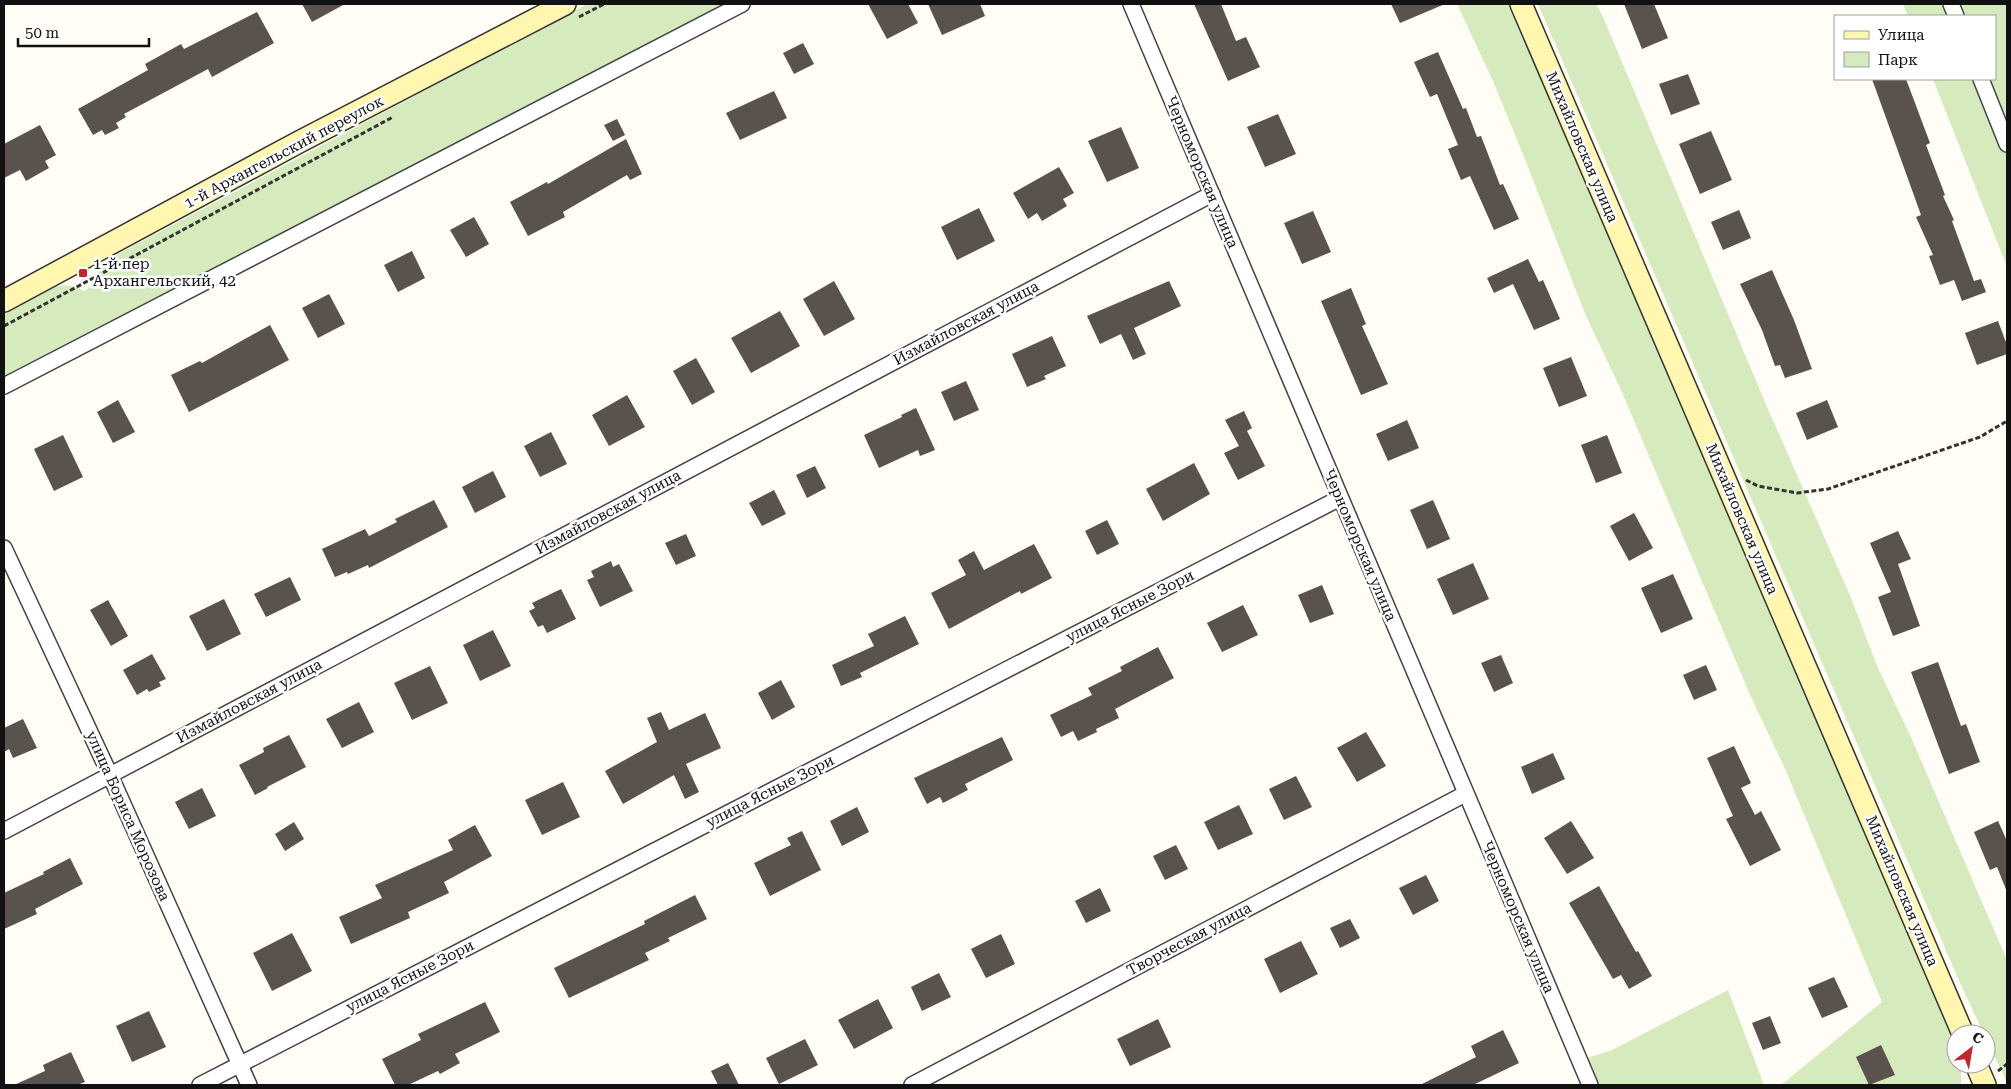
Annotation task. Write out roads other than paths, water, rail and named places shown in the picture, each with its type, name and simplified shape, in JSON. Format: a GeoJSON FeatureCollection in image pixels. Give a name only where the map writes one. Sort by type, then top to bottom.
{"type":"FeatureCollection","features":[{"type":"Feature","properties":{"kind":"street"},"geometry":{"type":"LineString","coordinates":[[4,386],[742,4]]}},
{"type":"Feature","properties":{"kind":"street","name":"Черноморская улица"},"geometry":{"type":"LineString","coordinates":[[1131,4],[1590,1085]]}},
{"type":"Feature","properties":{"kind":"street","name":"Михайловская улица"},"geometry":{"type":"LineString","coordinates":[[1522,4],[1959,1024]]}},
{"type":"Feature","properties":{"kind":"street","name":"1-й Архангельский переулок"},"geometry":{"type":"LineString","coordinates":[[4,301],[290,147],[571,11]]}},
{"type":"Feature","properties":{"kind":"street"},"geometry":{"type":"LineString","coordinates":[[1981,80],[2007,144]]}},
{"type":"Feature","properties":{"kind":"street","name":"Измайловская улица"},"geometry":{"type":"LineString","coordinates":[[4,830],[1212,194]]}},
{"type":"Feature","properties":{"kind":"street","name":"улица Ясные Зори"},"geometry":{"type":"LineString","coordinates":[[200,1085],[1340,498]]}},
{"type":"Feature","properties":{"kind":"street","name":"улица Бориса Морозова"},"geometry":{"type":"LineString","coordinates":[[4,548],[110,775],[249,1085]]}},
{"type":"Feature","properties":{"kind":"street","name":"Творческая улица"},"geometry":{"type":"LineString","coordinates":[[912,1085],[1465,794]]}},
{"type":"Feature","properties":{"kind":"place","name":"1-й пер Архангельский, 42"},"geometry":{"type":"Point","coordinates":[83,273]}}]}
